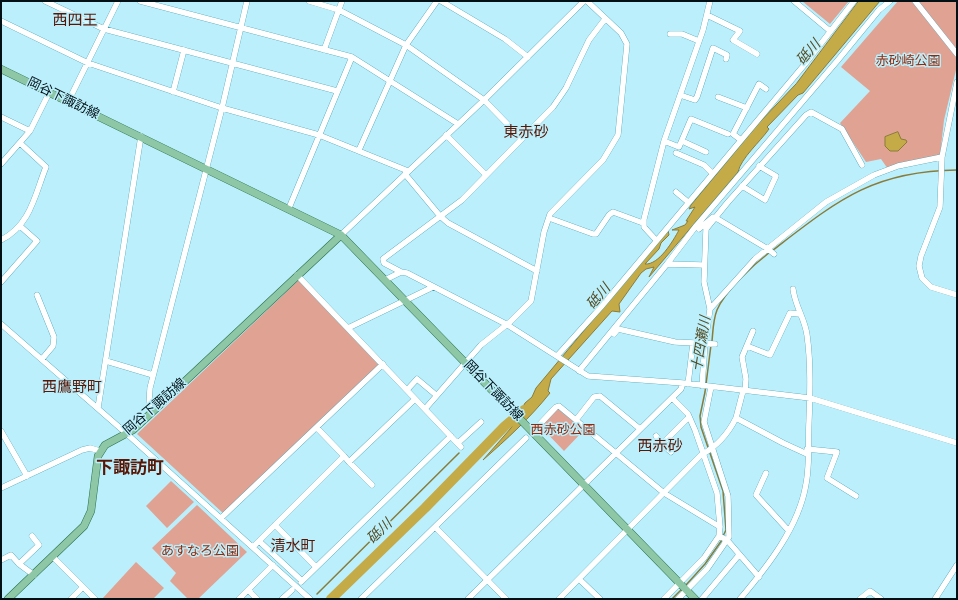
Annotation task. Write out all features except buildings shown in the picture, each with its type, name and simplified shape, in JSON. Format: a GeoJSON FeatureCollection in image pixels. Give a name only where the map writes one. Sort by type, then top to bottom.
{"type":"FeatureCollection","features":[{"type":"Feature","properties":{"kind":"main road","name":"岡谷下諏訪線"},"geometry":{"type":"LineString","coordinates":[[1,69],[289,208],[341,235],[695,599]]}},
{"type":"Feature","properties":{"kind":"main road","name":"岡谷下諏訪線"},"geometry":{"type":"LineString","coordinates":[[100,451],[112,441],[127,434],[153,411],[341,235]]}},
{"type":"Feature","properties":{"kind":"main road"},"geometry":{"type":"LineString","coordinates":[[8,599],[84,526],[91,511],[96,461],[100,451]]}},
{"type":"Feature","properties":{"kind":"street"},"geometry":{"type":"LineString","coordinates":[[45,1],[104,30],[338,91]]}},
{"type":"Feature","properties":{"kind":"street"},"geometry":{"type":"LineString","coordinates":[[68,102],[118,1]]}},
{"type":"Feature","properties":{"kind":"street"},"geometry":{"type":"LineString","coordinates":[[140,1],[352,57],[458,124]]}},
{"type":"Feature","properties":{"kind":"street"},"geometry":{"type":"LineString","coordinates":[[153,411],[149,404],[150,388],[205,168],[222,108],[247,1]]}},
{"type":"Feature","properties":{"kind":"street"},"geometry":{"type":"LineString","coordinates":[[309,1],[339,10],[406,44],[484,100],[521,138]]}},
{"type":"Feature","properties":{"kind":"street"},"geometry":{"type":"LineString","coordinates":[[324,50],[342,1]]}},
{"type":"Feature","properties":{"kind":"street"},"geometry":{"type":"LineString","coordinates":[[359,150],[406,44],[437,1]]}},
{"type":"Feature","properties":{"kind":"street"},"geometry":{"type":"LineString","coordinates":[[441,1],[505,40],[528,57]]}},
{"type":"Feature","properties":{"kind":"street"},"geometry":{"type":"LineString","coordinates":[[341,235],[586,1],[621,33],[627,44],[618,135],[603,160],[553,211],[549,218],[531,301],[465,361],[424,409]]}},
{"type":"Feature","properties":{"kind":"street"},"geometry":{"type":"LineString","coordinates":[[656,240],[644,227],[643,223],[664,141],[699,42],[710,1]]}},
{"type":"Feature","properties":{"kind":"street"},"geometry":{"type":"LineString","coordinates":[[794,1],[830,31]]}},
{"type":"Feature","properties":{"kind":"street"},"geometry":{"type":"LineString","coordinates":[[559,357],[741,140],[854,1]]}},
{"type":"Feature","properties":{"kind":"street"},"geometry":{"type":"LineString","coordinates":[[577,370],[605,339],[667,264],[696,226],[879,10],[890,1]]}},
{"type":"Feature","properties":{"kind":"street"},"geometry":{"type":"LineString","coordinates":[[915,1],[957,54]]}},
{"type":"Feature","properties":{"kind":"street"},"geometry":{"type":"LineString","coordinates":[[707,15],[740,31],[733,40],[757,54]]}},
{"type":"Feature","properties":{"kind":"street"},"geometry":{"type":"LineString","coordinates":[[605,19],[589,40],[559,99],[485,174],[462,200],[383,259],[384,263],[506,324],[588,376],[686,384],[810,398],[957,443]]}},
{"type":"Feature","properties":{"kind":"street"},"geometry":{"type":"LineString","coordinates":[[1,21],[88,63],[222,108],[319,135],[359,150],[407,173],[440,216],[448,223],[537,271]]}},
{"type":"Feature","properties":{"kind":"street"},"geometry":{"type":"LineString","coordinates":[[670,34],[682,34],[699,42]]}},
{"type":"Feature","properties":{"kind":"street"},"geometry":{"type":"LineString","coordinates":[[680,95],[694,100],[697,97],[712,48],[727,55],[726,59]]}},
{"type":"Feature","properties":{"kind":"street"},"geometry":{"type":"LineString","coordinates":[[173,92],[184,50]]}},
{"type":"Feature","properties":{"kind":"street"},"geometry":{"type":"LineString","coordinates":[[289,208],[352,57]]}},
{"type":"Feature","properties":{"kind":"street"},"geometry":{"type":"LineString","coordinates":[[957,82],[942,159],[940,207],[921,256],[919,271],[926,283],[931,287],[957,295]]}},
{"type":"Feature","properties":{"kind":"street"},"geometry":{"type":"LineString","coordinates":[[741,140],[733,134],[759,84],[766,89]]}},
{"type":"Feature","properties":{"kind":"street"},"geometry":{"type":"LineString","coordinates":[[1,164],[30,131],[49,93]]}},
{"type":"Feature","properties":{"kind":"street"},"geometry":{"type":"LineString","coordinates":[[718,97],[747,108]]}},
{"type":"Feature","properties":{"kind":"street"},"geometry":{"type":"LineString","coordinates":[[703,386],[705,343],[710,308],[704,282],[706,229],[781,141],[811,112],[842,129],[862,165]]}},
{"type":"Feature","properties":{"kind":"street"},"geometry":{"type":"LineString","coordinates":[[1,117],[30,131]]}},
{"type":"Feature","properties":{"kind":"street"},"geometry":{"type":"LineString","coordinates":[[664,141],[679,147],[691,119],[728,134]]}},
{"type":"Feature","properties":{"kind":"street"},"geometry":{"type":"LineString","coordinates":[[446,135],[485,174]]}},
{"type":"Feature","properties":{"kind":"street"},"geometry":{"type":"LineString","coordinates":[[98,408],[141,136]]}},
{"type":"Feature","properties":{"kind":"street"},"geometry":{"type":"LineString","coordinates":[[682,141],[706,152]]}},
{"type":"Feature","properties":{"kind":"street"},"geometry":{"type":"LineString","coordinates":[[2,238],[20,226],[37,197],[39,184],[46,167],[20,143]]}},
{"type":"Feature","properties":{"kind":"street"},"geometry":{"type":"LineString","coordinates":[[676,153],[704,166],[712,173]]}},
{"type":"Feature","properties":{"kind":"street"},"geometry":{"type":"LineString","coordinates":[[710,308],[732,282],[771,252],[826,202],[874,175],[898,166],[942,159]]}},
{"type":"Feature","properties":{"kind":"street"},"geometry":{"type":"LineString","coordinates":[[742,186],[765,200],[776,176],[759,166]]}},
{"type":"Feature","properties":{"kind":"street"},"geometry":{"type":"LineString","coordinates":[[676,192],[688,202]]}},
{"type":"Feature","properties":{"kind":"street"},"geometry":{"type":"LineString","coordinates":[[715,204],[718,206],[728,202]]}},
{"type":"Feature","properties":{"kind":"street"},"geometry":{"type":"LineString","coordinates":[[549,218],[593,234],[596,234],[609,215],[613,212],[643,223]]}},
{"type":"Feature","properties":{"kind":"street"},"geometry":{"type":"LineString","coordinates":[[696,226],[699,229],[713,218],[716,218]]}},
{"type":"Feature","properties":{"kind":"street"},"geometry":{"type":"LineString","coordinates":[[716,218],[771,252]]}},
{"type":"Feature","properties":{"kind":"street"},"geometry":{"type":"LineString","coordinates":[[1,282],[37,242],[20,226]]}},
{"type":"Feature","properties":{"kind":"street"},"geometry":{"type":"LineString","coordinates":[[667,264],[704,265]]}},
{"type":"Feature","properties":{"kind":"street"},"geometry":{"type":"LineString","coordinates":[[385,280],[401,272]]}},
{"type":"Feature","properties":{"kind":"street"},"geometry":{"type":"LineString","coordinates":[[297,275],[459,445],[481,422]]}},
{"type":"Feature","properties":{"kind":"street"},"geometry":{"type":"LineString","coordinates":[[348,328],[433,287]]}},
{"type":"Feature","properties":{"kind":"street"},"geometry":{"type":"LineString","coordinates":[[740,599],[759,577],[774,556],[797,511],[806,485],[810,398],[807,334],[794,300],[793,289]]}},
{"type":"Feature","properties":{"kind":"street"},"geometry":{"type":"LineString","coordinates":[[36,295],[54,337],[53,346],[42,359]]}},
{"type":"Feature","properties":{"kind":"street"},"geometry":{"type":"LineString","coordinates":[[747,346],[770,355],[790,313],[800,314]]}},
{"type":"Feature","properties":{"kind":"street"},"geometry":{"type":"LineString","coordinates":[[1,324],[98,408],[310,599]]}},
{"type":"Feature","properties":{"kind":"street"},"geometry":{"type":"LineString","coordinates":[[605,339],[608,341],[618,329],[676,342],[715,344]]}},
{"type":"Feature","properties":{"kind":"street"},"geometry":{"type":"LineString","coordinates":[[559,599],[704,453],[712,450],[731,428],[736,418],[746,380],[742,357],[753,331]]}},
{"type":"Feature","properties":{"kind":"street"},"geometry":{"type":"LineString","coordinates":[[468,599],[686,384],[693,343]]}},
{"type":"Feature","properties":{"kind":"street"},"geometry":{"type":"LineString","coordinates":[[106,361],[153,375]]}},
{"type":"Feature","properties":{"kind":"street"},"geometry":{"type":"LineString","coordinates":[[221,518],[317,428],[382,364]]}},
{"type":"Feature","properties":{"kind":"street"},"geometry":{"type":"LineString","coordinates":[[407,390],[417,379],[436,395]]}},
{"type":"Feature","properties":{"kind":"street"},"geometry":{"type":"LineString","coordinates":[[664,599],[683,588],[707,569],[723,538],[727,496],[704,422],[710,387]]}},
{"type":"Feature","properties":{"kind":"street"},"geometry":{"type":"LineString","coordinates":[[576,420],[594,397],[600,396],[640,429]]}},
{"type":"Feature","properties":{"kind":"street"},"geometry":{"type":"LineString","coordinates":[[672,398],[689,417],[704,453],[718,497],[720,527],[723,538],[759,577]]}},
{"type":"Feature","properties":{"kind":"street"},"geometry":{"type":"LineString","coordinates":[[349,462],[415,399]]}},
{"type":"Feature","properties":{"kind":"street"},"geometry":{"type":"LineString","coordinates":[[538,426],[556,407],[559,406],[664,494],[720,527]]}},
{"type":"Feature","properties":{"kind":"street"},"geometry":{"type":"LineString","coordinates":[[662,444],[689,417]]}},
{"type":"Feature","properties":{"kind":"street"},"geometry":{"type":"LineString","coordinates":[[736,418],[783,443],[807,451],[836,452],[827,478],[856,496]]}},
{"type":"Feature","properties":{"kind":"street"},"geometry":{"type":"LineString","coordinates":[[317,428],[372,486]]}},
{"type":"Feature","properties":{"kind":"street"},"geometry":{"type":"LineString","coordinates":[[1,431],[27,476]]}},
{"type":"Feature","properties":{"kind":"street"},"geometry":{"type":"LineString","coordinates":[[259,541],[301,581],[451,436]]}},
{"type":"Feature","properties":{"kind":"street"},"geometry":{"type":"LineString","coordinates":[[656,436],[671,452]]}},
{"type":"Feature","properties":{"kind":"street"},"geometry":{"type":"LineString","coordinates":[[361,599],[526,438]]}},
{"type":"Feature","properties":{"kind":"street"},"geometry":{"type":"LineString","coordinates":[[1,488],[82,450],[90,448],[100,451]]}},
{"type":"Feature","properties":{"kind":"street"},"geometry":{"type":"LineString","coordinates":[[253,547],[344,456]]}},
{"type":"Feature","properties":{"kind":"street"},"geometry":{"type":"LineString","coordinates":[[766,473],[756,495],[788,530]]}},
{"type":"Feature","properties":{"kind":"street"},"geometry":{"type":"LineString","coordinates":[[718,497],[727,496]]}},
{"type":"Feature","properties":{"kind":"street"},"geometry":{"type":"LineString","coordinates":[[275,525],[316,567]]}},
{"type":"Feature","properties":{"kind":"street"},"geometry":{"type":"LineString","coordinates":[[435,527],[506,599]]}},
{"type":"Feature","properties":{"kind":"street"},"geometry":{"type":"LineString","coordinates":[[18,564],[39,546],[32,536]]}},
{"type":"Feature","properties":{"kind":"street"},"geometry":{"type":"LineString","coordinates":[[678,599],[683,588],[704,558],[723,538]]}},
{"type":"Feature","properties":{"kind":"street"},"geometry":{"type":"LineString","coordinates":[[1,560],[11,555],[18,564],[34,575]]}},
{"type":"Feature","properties":{"kind":"street"},"geometry":{"type":"LineString","coordinates":[[702,599],[739,555]]}},
{"type":"Feature","properties":{"kind":"street"},"geometry":{"type":"LineString","coordinates":[[53,557],[95,599]]}},
{"type":"Feature","properties":{"kind":"street"},"geometry":{"type":"LineString","coordinates":[[239,599],[273,565]]}},
{"type":"Feature","properties":{"kind":"street"},"geometry":{"type":"LineString","coordinates":[[935,599],[957,565]]}},
{"type":"Feature","properties":{"kind":"street"},"geometry":{"type":"LineString","coordinates":[[579,579],[600,599]]}},
{"type":"Feature","properties":{"kind":"street"},"geometry":{"type":"LineString","coordinates":[[71,599],[83,587]]}},
{"type":"Feature","properties":{"kind":"street"},"geometry":{"type":"LineString","coordinates":[[248,590],[257,599]]}},
{"type":"Feature","properties":{"kind":"street"},"geometry":{"type":"LineString","coordinates":[[282,599],[292,590]]}},
{"type":"Feature","properties":{"kind":"street"},"geometry":{"type":"LineString","coordinates":[[860,599],[870,591],[881,599]]}},
{"type":"Feature","properties":{"kind":"green space"},"geometry":{"type":"Polygon","coordinates":[[[802,1],[849,1],[830,24],[802,1]]]}},
{"type":"Feature","properties":{"kind":"green space","name":"赤砂崎公園"},"geometry":{"type":"Polygon","coordinates":[[[898,1],[957,1],[957,66],[944,120],[940,156],[888,169],[881,159],[866,162],[840,123],[870,91],[841,67],[898,1]]]}},
{"type":"Feature","properties":{"kind":"green space"},"geometry":{"type":"Polygon","coordinates":[[[299,280],[380,364],[224,514],[137,434],[299,280]]]}},
{"type":"Feature","properties":{"kind":"green space","name":"西赤砂公園"},"geometry":{"type":"Polygon","coordinates":[[[557,408],[584,430],[564,451],[540,426],[557,408]]]}},
{"type":"Feature","properties":{"kind":"green space"},"geometry":{"type":"Polygon","coordinates":[[[171,481],[194,502],[167,528],[146,506],[171,481]]]}},
{"type":"Feature","properties":{"kind":"green space","name":"あすなろ公園"},"geometry":{"type":"Polygon","coordinates":[[[197,505],[247,552],[198,599],[188,599],[170,581],[176,573],[152,548],[197,505]]]}},
{"type":"Feature","properties":{"kind":"green space"},"geometry":{"type":"Polygon","coordinates":[[[136,562],[164,588],[153,599],[102,599],[136,562]]]}},
{"type":"Feature","properties":{"kind":"shaded area"},"geometry":{"type":"Polygon","coordinates":[[[859,1],[880,1],[803,93],[798,95],[767,127],[769,129],[743,161],[738,172],[649,277],[654,267],[646,269],[641,273],[619,304],[620,312],[612,311],[551,379],[548,391],[550,393],[518,428],[483,460],[511,428],[525,403],[532,397],[536,388],[668,230],[669,235],[661,243],[659,249],[645,264],[655,261],[665,252],[679,230],[672,230],[685,225],[688,221],[686,221],[695,207],[689,209],[691,205],[758,124],[796,84],[859,1]]]}},
{"type":"Feature","properties":{"kind":"shaded area"},"geometry":{"type":"Polygon","coordinates":[[[898,132],[901,139],[906,140],[907,142],[898,151],[890,151],[885,146],[885,137],[898,132]]]}},
{"type":"Feature","properties":{"kind":"waterway","name":"十四瀬川"},"geometry":{"type":"LineString","coordinates":[[773,250],[837,203],[857,192],[878,183],[901,176],[927,172],[957,170]]}},
{"type":"Feature","properties":{"kind":"waterway","name":"十四瀬川"},"geometry":{"type":"LineString","coordinates":[[712,341],[713,326],[717,310],[726,295],[740,279],[770,252]]}},
{"type":"Feature","properties":{"kind":"waterway","name":"十四瀬川"},"geometry":{"type":"LineString","coordinates":[[711,345],[705,392],[700,416],[701,427],[723,491],[726,530],[723,536]]}},
{"type":"Feature","properties":{"kind":"waterway","name":"砥川"},"geometry":{"type":"LineString","coordinates":[[331,599],[425,508],[505,426],[524,410]]}},
{"type":"Feature","properties":{"kind":"waterway"},"geometry":{"type":"LineString","coordinates":[[317,594],[459,453]]}},
{"type":"Feature","properties":{"kind":"waterway","name":"十四瀬川"},"geometry":{"type":"LineString","coordinates":[[686,585],[705,564],[722,540]]}},
{"type":"Feature","properties":{"kind":"waterway","name":"十四瀬川"},"geometry":{"type":"LineString","coordinates":[[672,599],[682,589]]}},
{"type":"Feature","properties":{"kind":"district","name":"西四王"},"geometry":{"type":"Point","coordinates":[75,21]}},
{"type":"Feature","properties":{"kind":"district","name":"東赤砂"},"geometry":{"type":"Point","coordinates":[526,133]}},
{"type":"Feature","properties":{"kind":"district","name":"西鷹野町"},"geometry":{"type":"Point","coordinates":[72,388]}},
{"type":"Feature","properties":{"kind":"district","name":"西赤砂"},"geometry":{"type":"Point","coordinates":[660,447]}},
{"type":"Feature","properties":{"kind":"district","name":"下諏訪町"},"geometry":{"type":"Point","coordinates":[130,469]}},
{"type":"Feature","properties":{"kind":"district","name":"清水町"},"geometry":{"type":"Point","coordinates":[293,547]}}]}
